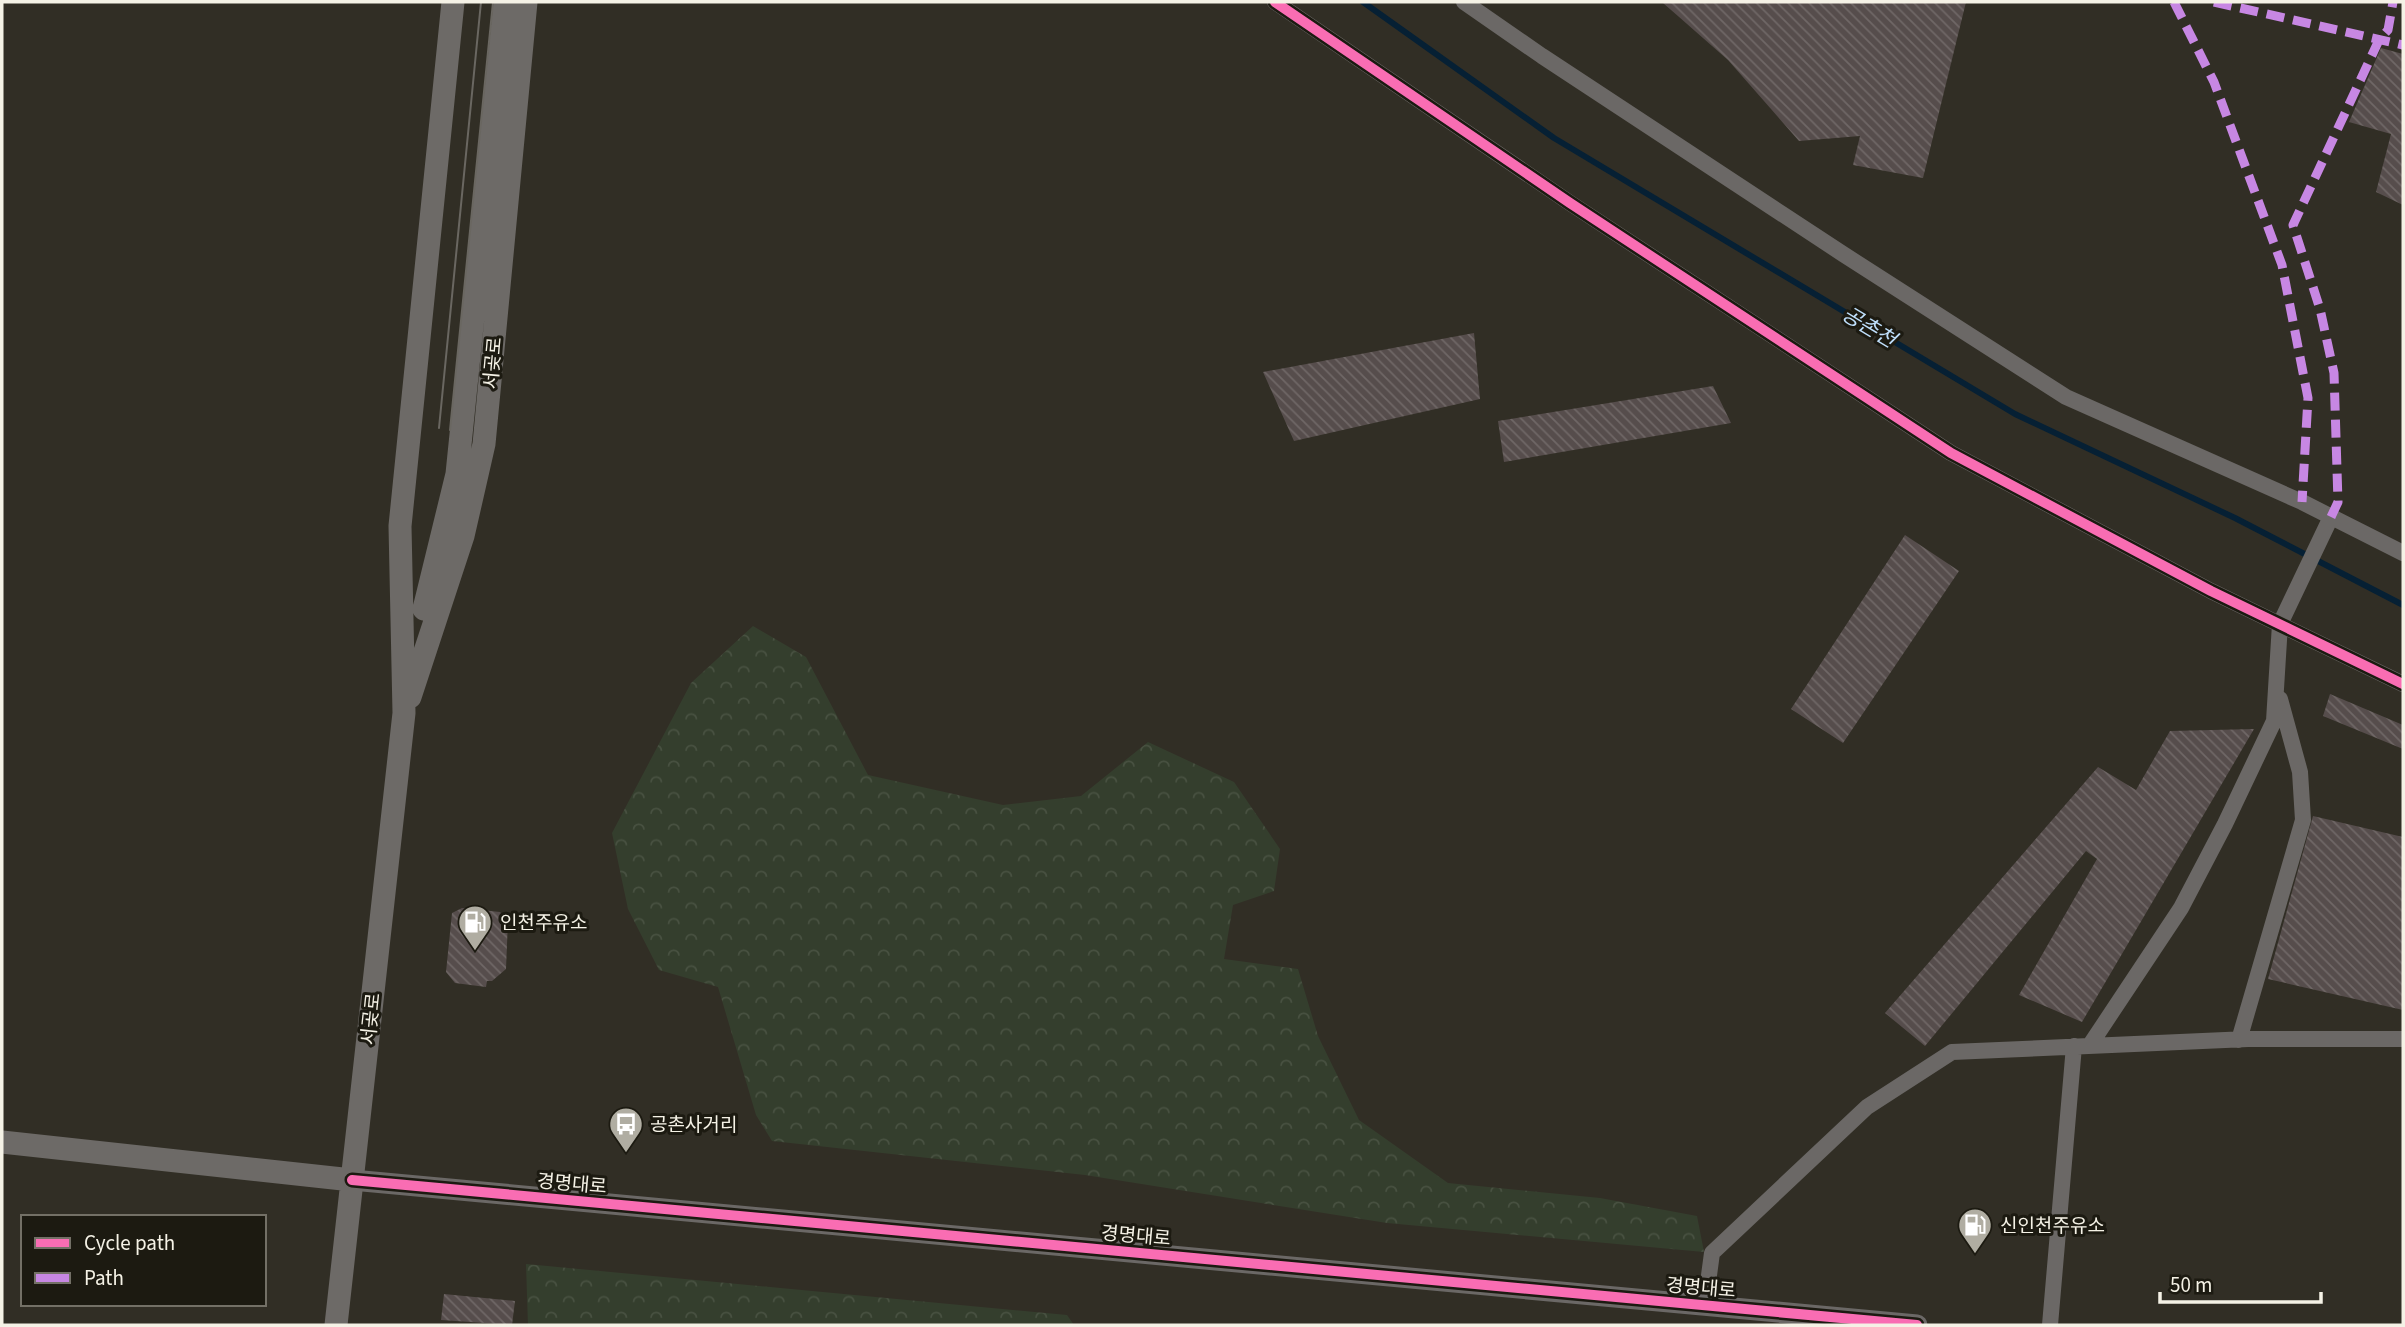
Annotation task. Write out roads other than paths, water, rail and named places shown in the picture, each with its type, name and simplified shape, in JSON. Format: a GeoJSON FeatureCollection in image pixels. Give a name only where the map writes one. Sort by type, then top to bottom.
{"type":"FeatureCollection","features":[{"type":"Feature","properties":{"kind":"main road","name":"서곶로"},"geometry":{"type":"LineString","coordinates":[[336,1325],[404,713],[400,526],[453,2]]}},
{"type":"Feature","properties":{"kind":"main road","name":"서곶로"},"geometry":{"type":"LineString","coordinates":[[404,682],[428,597],[457,474],[505,2]]}},
{"type":"Feature","properties":{"kind":"main road","name":"서곶로"},"geometry":{"type":"LineString","coordinates":[[404,713],[463,536],[485,444],[526,2]]}},
{"type":"Feature","properties":{"kind":"main road","name":"경명대로"},"geometry":{"type":"LineString","coordinates":[[2,1142],[352,1180]]}},
{"type":"Feature","properties":{"kind":"street"},"geometry":{"type":"LineString","coordinates":[[1275,2],[1570,203],[1951,453],[2211,591],[2282,618],[2403,684]]}},
{"type":"Feature","properties":{"kind":"street"},"geometry":{"type":"LineString","coordinates":[[1464,2],[1785,216],[2066,397],[2302,502],[2327,524],[2403,553]]}},
{"type":"Feature","properties":{"kind":"street"},"geometry":{"type":"LineString","coordinates":[[2050,1325],[2082,1045],[2181,908],[2225,824],[2274,720],[2282,618],[2327,524]]}},
{"type":"Feature","properties":{"kind":"street"},"geometry":{"type":"LineString","coordinates":[[2239,1040],[2303,820],[2300,772],[2276,686]]}},
{"type":"Feature","properties":{"kind":"street"},"geometry":{"type":"LineString","coordinates":[[1705,1305],[1712,1253],[1867,1107],[1952,1052],[2239,1040],[2403,1040]]}},
{"type":"Feature","properties":{"kind":"street","name":"경명대로"},"geometry":{"type":"LineString","coordinates":[[352,1180],[1705,1305],[1774,1318],[1917,1325]]}},
{"type":"Feature","properties":{"kind":"waterway","name":"공촌천"},"geometry":{"type":"LineString","coordinates":[[1363,2],[1554,138],[2015,414],[2235,518],[2403,605]]}},
{"type":"Feature","properties":{"kind":"tram line"},"geometry":{"type":"LineString","coordinates":[[439,428],[481,2]]}},
{"type":"Feature","properties":{"kind":"tram line"},"geometry":{"type":"LineString","coordinates":[[450,430],[493,2]]}},
{"type":"Feature","properties":{"kind":"place","name":"인천주유소"},"geometry":{"type":"Point","coordinates":[475,952]}},
{"type":"Feature","properties":{"kind":"place","name":"공촌사거리"},"geometry":{"type":"Point","coordinates":[626,1154]}},
{"type":"Feature","properties":{"kind":"place","name":"신인천주유소"},"geometry":{"type":"Point","coordinates":[1975,1255]}}]}
